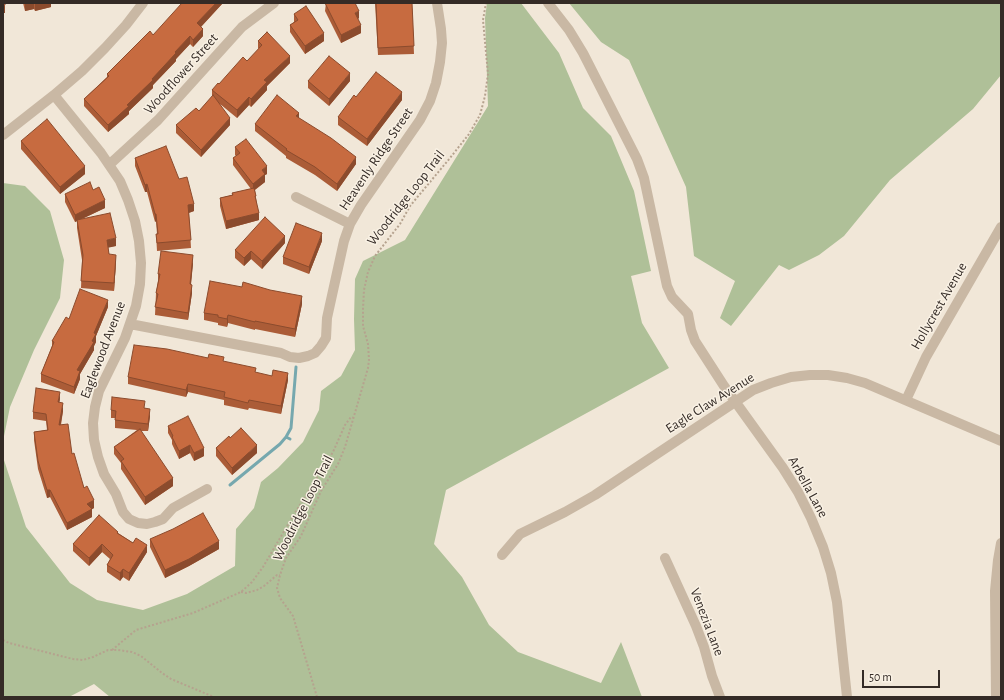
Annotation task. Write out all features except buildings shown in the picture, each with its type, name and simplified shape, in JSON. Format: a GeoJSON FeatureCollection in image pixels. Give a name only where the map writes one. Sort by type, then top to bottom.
{"type":"FeatureCollection","features":[{"type":"Feature","properties":{"kind":"street"},"geometry":{"type":"LineString","coordinates":[[3,135],[82,71],[126,25],[143,3]]}},
{"type":"Feature","properties":{"kind":"street","name":"Woodflower Street"},"geometry":{"type":"LineString","coordinates":[[110,164],[158,120],[242,27],[274,3]]}},
{"type":"Feature","properties":{"kind":"street","name":"Heavenly Ridge Street"},"geometry":{"type":"LineString","coordinates":[[130,324],[281,353],[290,357],[299,358],[308,356],[315,353],[322,346],[326,338],[327,318],[344,241],[350,224],[361,205],[420,120],[430,101],[436,83],[442,43],[437,3]]}},
{"type":"Feature","properties":{"kind":"street","name":"Arbella Lane"},"geometry":{"type":"LineString","coordinates":[[548,3],[569,30],[583,53],[637,160],[644,178],[667,286],[672,297],[688,314],[695,341],[734,401],[783,468],[798,492],[811,518],[823,547],[831,573],[836,602],[847,697]]}},
{"type":"Feature","properties":{"kind":"street","name":"Eaglewood Avenue"},"geometry":{"type":"LineString","coordinates":[[54,95],[110,164],[120,181],[135,221],[139,241],[141,263],[140,284],[136,306],[125,338],[101,386],[95,407],[93,423],[94,440],[104,474],[116,494],[123,512],[129,519],[142,523],[155,522],[162,519],[173,508],[207,489]]}},
{"type":"Feature","properties":{"kind":"street"},"geometry":{"type":"LineString","coordinates":[[296,197],[350,224]]}},
{"type":"Feature","properties":{"kind":"street","name":"Hollycrest Avenue"},"geometry":{"type":"LineString","coordinates":[[906,400],[926,357],[1001,227]]}},
{"type":"Feature","properties":{"kind":"street","name":"Eagle Claw Avenue"},"geometry":{"type":"LineString","coordinates":[[502,554],[520,534],[565,512],[595,495],[734,401],[771,382],[791,377],[828,375],[865,383],[1001,441]]}},
{"type":"Feature","properties":{"kind":"street"},"geometry":{"type":"LineString","coordinates":[[996,697],[995,590],[1001,543]]}},
{"type":"Feature","properties":{"kind":"street","name":"Venezia Lane"},"geometry":{"type":"LineString","coordinates":[[665,558],[696,626],[720,697]]}},
{"type":"Feature","properties":{"kind":"path","name":"Woodridge Loop Trail"},"geometry":{"type":"LineString","coordinates":[[317,697],[293,616],[280,598],[277,588],[280,575],[286,558],[301,536],[321,491],[338,464],[354,418],[369,360],[363,309],[364,290],[368,272],[375,256],[400,224],[410,206],[450,158],[480,116],[488,74],[483,20],[486,3]]}},
{"type":"Feature","properties":{"kind":"path"},"geometry":{"type":"LineString","coordinates":[[112,650],[136,630],[193,613],[241,592],[252,582],[263,567],[292,516],[333,452],[345,425],[351,417],[354,418]]}},
{"type":"Feature","properties":{"kind":"path"},"geometry":{"type":"LineString","coordinates":[[241,592],[246,593],[256,590],[280,575]]}},
{"type":"Feature","properties":{"kind":"path"},"geometry":{"type":"LineString","coordinates":[[3,640],[73,659],[83,660],[108,650],[132,652],[141,656],[171,679],[214,697]]}},
{"type":"Feature","properties":{"kind":"green space"},"geometry":{"type":"Polygon","coordinates":[[[487,3],[521,3],[559,53],[583,108],[611,136],[634,191],[651,271],[631,276],[642,323],[669,368],[446,490],[434,544],[462,577],[489,625],[518,652],[601,683],[621,642],[642,697],[110,697],[94,684],[69,697],[3,697],[3,457],[26,527],[70,583],[97,600],[143,610],[187,594],[235,566],[236,529],[254,508],[261,482],[278,468],[303,442],[319,410],[321,391],[341,376],[355,350],[355,279],[363,261],[405,240],[488,106],[485,18],[487,3]]]}},
{"type":"Feature","properties":{"kind":"green space"},"geometry":{"type":"Polygon","coordinates":[[[569,3],[1001,3],[1001,75],[973,109],[890,180],[844,236],[819,255],[789,270],[779,265],[731,326],[720,318],[735,281],[694,256],[686,187],[629,60],[601,42],[569,3]]]}},
{"type":"Feature","properties":{"kind":"green space"},"geometry":{"type":"Polygon","coordinates":[[[3,183],[25,186],[50,211],[64,260],[60,298],[34,350],[10,407],[3,441],[3,183]]]}},
{"type":"Feature","properties":{"kind":"waterway"},"geometry":{"type":"LineString","coordinates":[[290,439],[286,437],[291,428],[296,367]]}},
{"type":"Feature","properties":{"kind":"waterway"},"geometry":{"type":"LineString","coordinates":[[230,485],[280,444],[286,437]]}}]}
